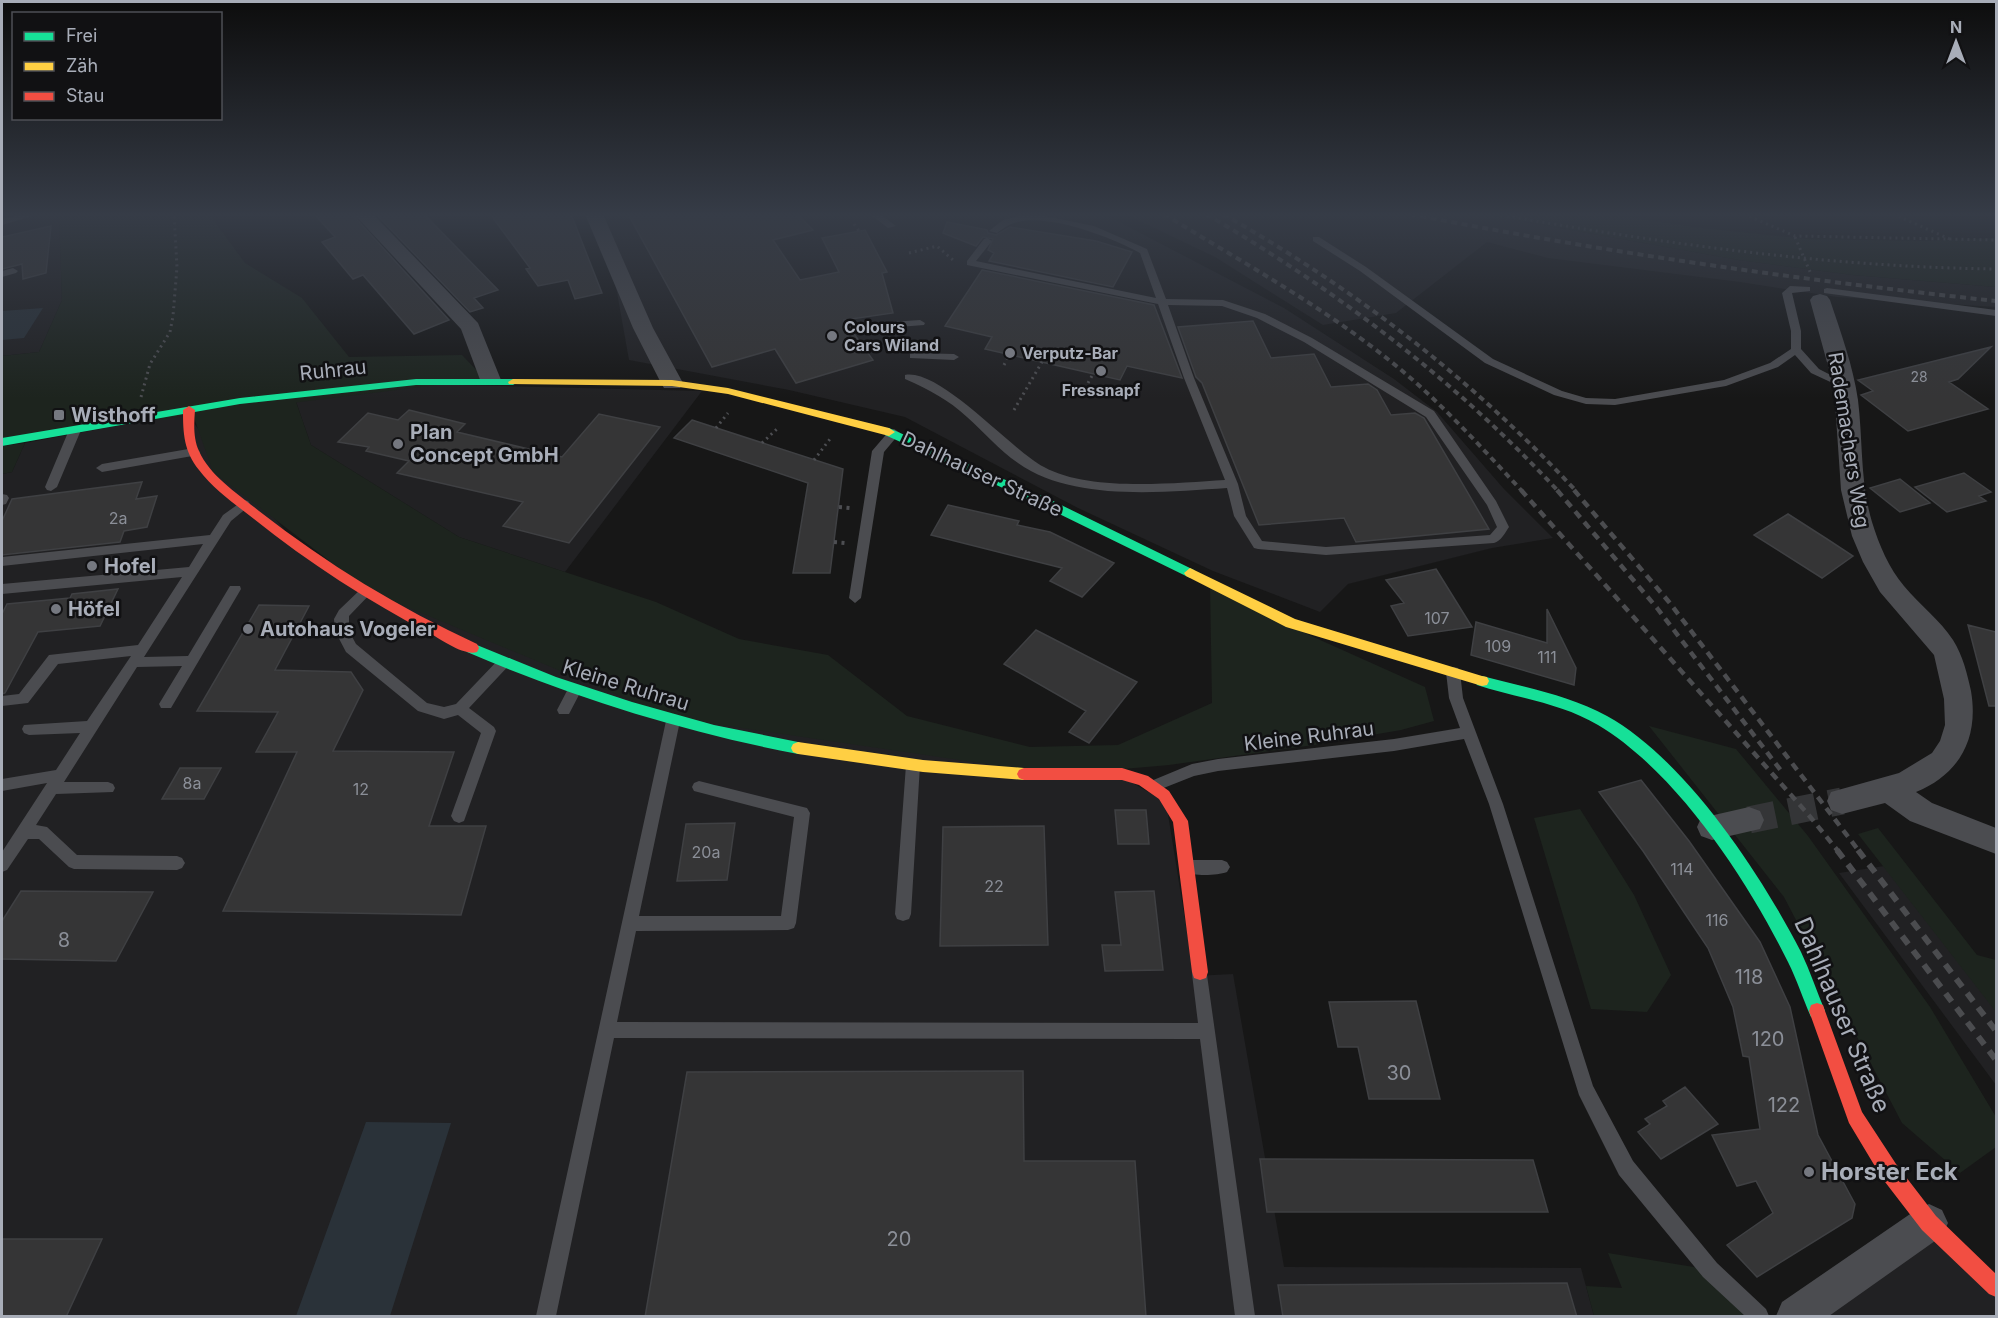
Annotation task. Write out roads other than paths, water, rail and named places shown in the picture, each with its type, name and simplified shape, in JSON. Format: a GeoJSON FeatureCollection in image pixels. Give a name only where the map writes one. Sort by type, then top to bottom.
{"type":"FeatureCollection","features":[{"type":"Feature","properties":{"kind":"street"},"geometry":{"type":"LineString","coordinates":[[422,276],[471,327],[490,380]]}},
{"type":"Feature","properties":{"kind":"street"},"geometry":{"type":"LineString","coordinates":[[621,276],[643,328],[672,383]]}},
{"type":"Feature","properties":{"kind":"street","name":"Rademachers Weg"},"geometry":{"type":"LineString","coordinates":[[1818,293],[1847,400],[1850,470],[1858,517],[1870,550],[1889,585],[1945,649],[1954,674],[1962,718],[1956,747],[1937,768],[1889,790],[1842,801]]}},
{"type":"Feature","properties":{"kind":"street","name":"Ruhrau"},"geometry":{"type":"LineString","coordinates":[[2,442],[240,401],[353,387],[490,380],[672,383]]}},
{"type":"Feature","properties":{"kind":"street","name":"Dahlhauser Straße"},"geometry":{"type":"LineString","coordinates":[[672,383],[780,403],[894,433],[1049,504],[1291,622],[1562,704],[1602,720],[1633,739],[1657,762],[1712,827],[1760,896],[1794,956],[1822,1023],[1855,1117],[1888,1171],[1929,1223],[1996,1287]]}},
{"type":"Feature","properties":{"kind":"street"},"geometry":{"type":"LineString","coordinates":[[189,410],[194,452]]}},
{"type":"Feature","properties":{"kind":"street","name":"Kleine Ruhrau"},"geometry":{"type":"LineString","coordinates":[[194,452],[210,472],[244,504],[305,552],[367,591],[408,615],[505,662],[574,691],[673,721],[802,750],[913,765],[1023,774],[1122,774],[1155,785]]}},
{"type":"Feature","properties":{"kind":"street"},"geometry":{"type":"LineString","coordinates":[[1155,785],[1171,800],[1180,821],[1200,972]]}},
{"type":"Feature","properties":{"kind":"street"},"geometry":{"type":"LineString","coordinates":[[1889,790],[1921,812],[1996,842]]}},
{"type":"Feature","properties":{"kind":"street"},"geometry":{"type":"LineString","coordinates":[[1712,827],[1749,819]]}},
{"type":"Feature","properties":{"kind":"street"},"geometry":{"type":"LineString","coordinates":[[1796,1317],[1929,1223]]}},
{"type":"Feature","properties":{"kind":"lane"},"geometry":{"type":"LineString","coordinates":[[1031,276],[1162,302],[1223,303],[1261,316],[1308,340],[1430,414],[1492,504],[1503,527],[1494,539],[1326,551],[1258,545],[1240,516],[1232,484],[1162,302],[1153,276]]}},
{"type":"Feature","properties":{"kind":"lane"},"geometry":{"type":"LineString","coordinates":[[1372,276],[1489,361],[1558,393],[1586,401],[1615,402],[1726,383],[1774,365],[1796,350]]}},
{"type":"Feature","properties":{"kind":"lane"},"geometry":{"type":"LineString","coordinates":[[1843,384],[1815,371],[1796,350],[1796,331],[1787,293],[1790,288],[1996,313]]}},
{"type":"Feature","properties":{"kind":"lane"},"geometry":{"type":"LineString","coordinates":[[860,327],[920,323]]}},
{"type":"Feature","properties":{"kind":"lane"},"geometry":{"type":"LineString","coordinates":[[914,356],[954,357]]}},
{"type":"Feature","properties":{"kind":"lane"},"geometry":{"type":"LineString","coordinates":[[909,377],[933,385],[961,403],[1023,461],[1053,475],[1089,484],[1146,488],[1232,484]]}},
{"type":"Feature","properties":{"kind":"lane"},"geometry":{"type":"LineString","coordinates":[[51,487],[75,430]]}},
{"type":"Feature","properties":{"kind":"lane"},"geometry":{"type":"LineString","coordinates":[[855,598],[878,451],[894,433]]}},
{"type":"Feature","properties":{"kind":"lane"},"geometry":{"type":"LineString","coordinates":[[102,468],[194,452]]}},
{"type":"Feature","properties":{"kind":"lane"},"geometry":{"type":"LineString","coordinates":[[2,865],[227,518],[244,504]]}},
{"type":"Feature","properties":{"kind":"lane"},"geometry":{"type":"LineString","coordinates":[[2,561],[214,539]]}},
{"type":"Feature","properties":{"kind":"lane"},"geometry":{"type":"LineString","coordinates":[[2,589],[193,571]]}},
{"type":"Feature","properties":{"kind":"lane"},"geometry":{"type":"LineString","coordinates":[[166,704],[235,589]]}},
{"type":"Feature","properties":{"kind":"lane"},"geometry":{"type":"LineString","coordinates":[[367,591],[350,606],[341,620],[342,631],[351,648],[423,707],[444,713],[460,709],[505,662]]}},
{"type":"Feature","properties":{"kind":"lane"},"geometry":{"type":"LineString","coordinates":[[2,701],[22,699],[54,659],[144,649]]}},
{"type":"Feature","properties":{"kind":"lane"},"geometry":{"type":"LineString","coordinates":[[135,662],[192,661]]}},
{"type":"Feature","properties":{"kind":"lane"},"geometry":{"type":"LineString","coordinates":[[1453,672],[1456,698],[1496,804],[1585,1089],[1626,1168],[1710,1270],[1760,1317]]}},
{"type":"Feature","properties":{"kind":"lane"},"geometry":{"type":"LineString","coordinates":[[564,710],[574,691]]}},
{"type":"Feature","properties":{"kind":"lane"},"geometry":{"type":"LineString","coordinates":[[459,816],[489,731],[460,709]]}},
{"type":"Feature","properties":{"kind":"lane"},"geometry":{"type":"LineString","coordinates":[[546,1317],[673,721]]}},
{"type":"Feature","properties":{"kind":"lane"},"geometry":{"type":"LineString","coordinates":[[29,729],[92,727]]}},
{"type":"Feature","properties":{"kind":"lane","name":"Kleine Ruhrau"},"geometry":{"type":"LineString","coordinates":[[1155,785],[1192,770],[1218,765],[1394,745],[1469,732]]}},
{"type":"Feature","properties":{"kind":"lane"},"geometry":{"type":"LineString","coordinates":[[903,914],[913,765]]}},
{"type":"Feature","properties":{"kind":"lane"},"geometry":{"type":"LineString","coordinates":[[2,785],[60,775]]}},
{"type":"Feature","properties":{"kind":"lane"},"geometry":{"type":"LineString","coordinates":[[631,924],[788,923],[802,813],[699,787]]}},
{"type":"Feature","properties":{"kind":"lane"},"geometry":{"type":"LineString","coordinates":[[52,788],[108,788]]}},
{"type":"Feature","properties":{"kind":"lane"},"geometry":{"type":"LineString","coordinates":[[23,832],[42,832],[74,862],[177,863]]}},
{"type":"Feature","properties":{"kind":"lane"},"geometry":{"type":"LineString","coordinates":[[1186,867],[1222,867]]}},
{"type":"Feature","properties":{"kind":"lane"},"geometry":{"type":"LineString","coordinates":[[1200,972],[1245,1317]]}},
{"type":"Feature","properties":{"kind":"lane"},"geometry":{"type":"LineString","coordinates":[[608,1030],[1207,1031]]}},
{"type":"Feature","properties":{"kind":"tunnel"},"geometry":{"type":"LineString","coordinates":[[1749,820],[1842,801]]}},
{"type":"Feature","properties":{"kind":"railway"},"geometry":{"type":"LineString","coordinates":[[1265,276],[1335,320],[1407,375],[1442,407],[1522,491]]}},
{"type":"Feature","properties":{"kind":"railway"},"geometry":{"type":"LineString","coordinates":[[1303,276],[1392,339],[1436,375],[1519,450],[1558,491]]}},
{"type":"Feature","properties":{"kind":"railway"},"geometry":{"type":"LineString","coordinates":[[1323,276],[1366,305],[1454,374],[1537,450],[1576,491]]}},
{"type":"Feature","properties":{"kind":"railway"},"geometry":{"type":"LineString","coordinates":[[1787,276],[1996,301]]}},
{"type":"Feature","properties":{"kind":"railway"},"geometry":{"type":"LineString","coordinates":[[1521,490],[1838,851]]}},
{"type":"Feature","properties":{"kind":"railway"},"geometry":{"type":"LineString","coordinates":[[1557,490],[1657,608],[1782,772]]}},
{"type":"Feature","properties":{"kind":"railway"},"geometry":{"type":"LineString","coordinates":[[1574,490],[1669,602],[1859,851]]}},
{"type":"Feature","properties":{"kind":"railway"},"geometry":{"type":"LineString","coordinates":[[1837,850],[1996,1060]]}},
{"type":"Feature","properties":{"kind":"railway"},"geometry":{"type":"LineString","coordinates":[[1858,850],[1996,1031]]}},
{"type":"Feature","properties":{"kind":"place","name":"Colours Cars Wiland"},"geometry":{"type":"Point","coordinates":[832,336]}},
{"type":"Feature","properties":{"kind":"place","name":"Verputz-Bar"},"geometry":{"type":"Point","coordinates":[1010,353]}},
{"type":"Feature","properties":{"kind":"place","name":"Fressnapf"},"geometry":{"type":"Point","coordinates":[1101,371]}},
{"type":"Feature","properties":{"kind":"place","name":"Wisthoff"},"geometry":{"type":"Point","coordinates":[59,415]}},
{"type":"Feature","properties":{"kind":"place","name":"Plan Concept GmbH"},"geometry":{"type":"Point","coordinates":[398,444]}},
{"type":"Feature","properties":{"kind":"place","name":"Hofel"},"geometry":{"type":"Point","coordinates":[92,566]}},
{"type":"Feature","properties":{"kind":"place","name":"Höfel"},"geometry":{"type":"Point","coordinates":[56,609]}},
{"type":"Feature","properties":{"kind":"place","name":"Autohaus Vogeler"},"geometry":{"type":"Point","coordinates":[248,629]}},
{"type":"Feature","properties":{"kind":"place","name":"Horster Eck"},"geometry":{"type":"Point","coordinates":[1809,1172]}}]}
